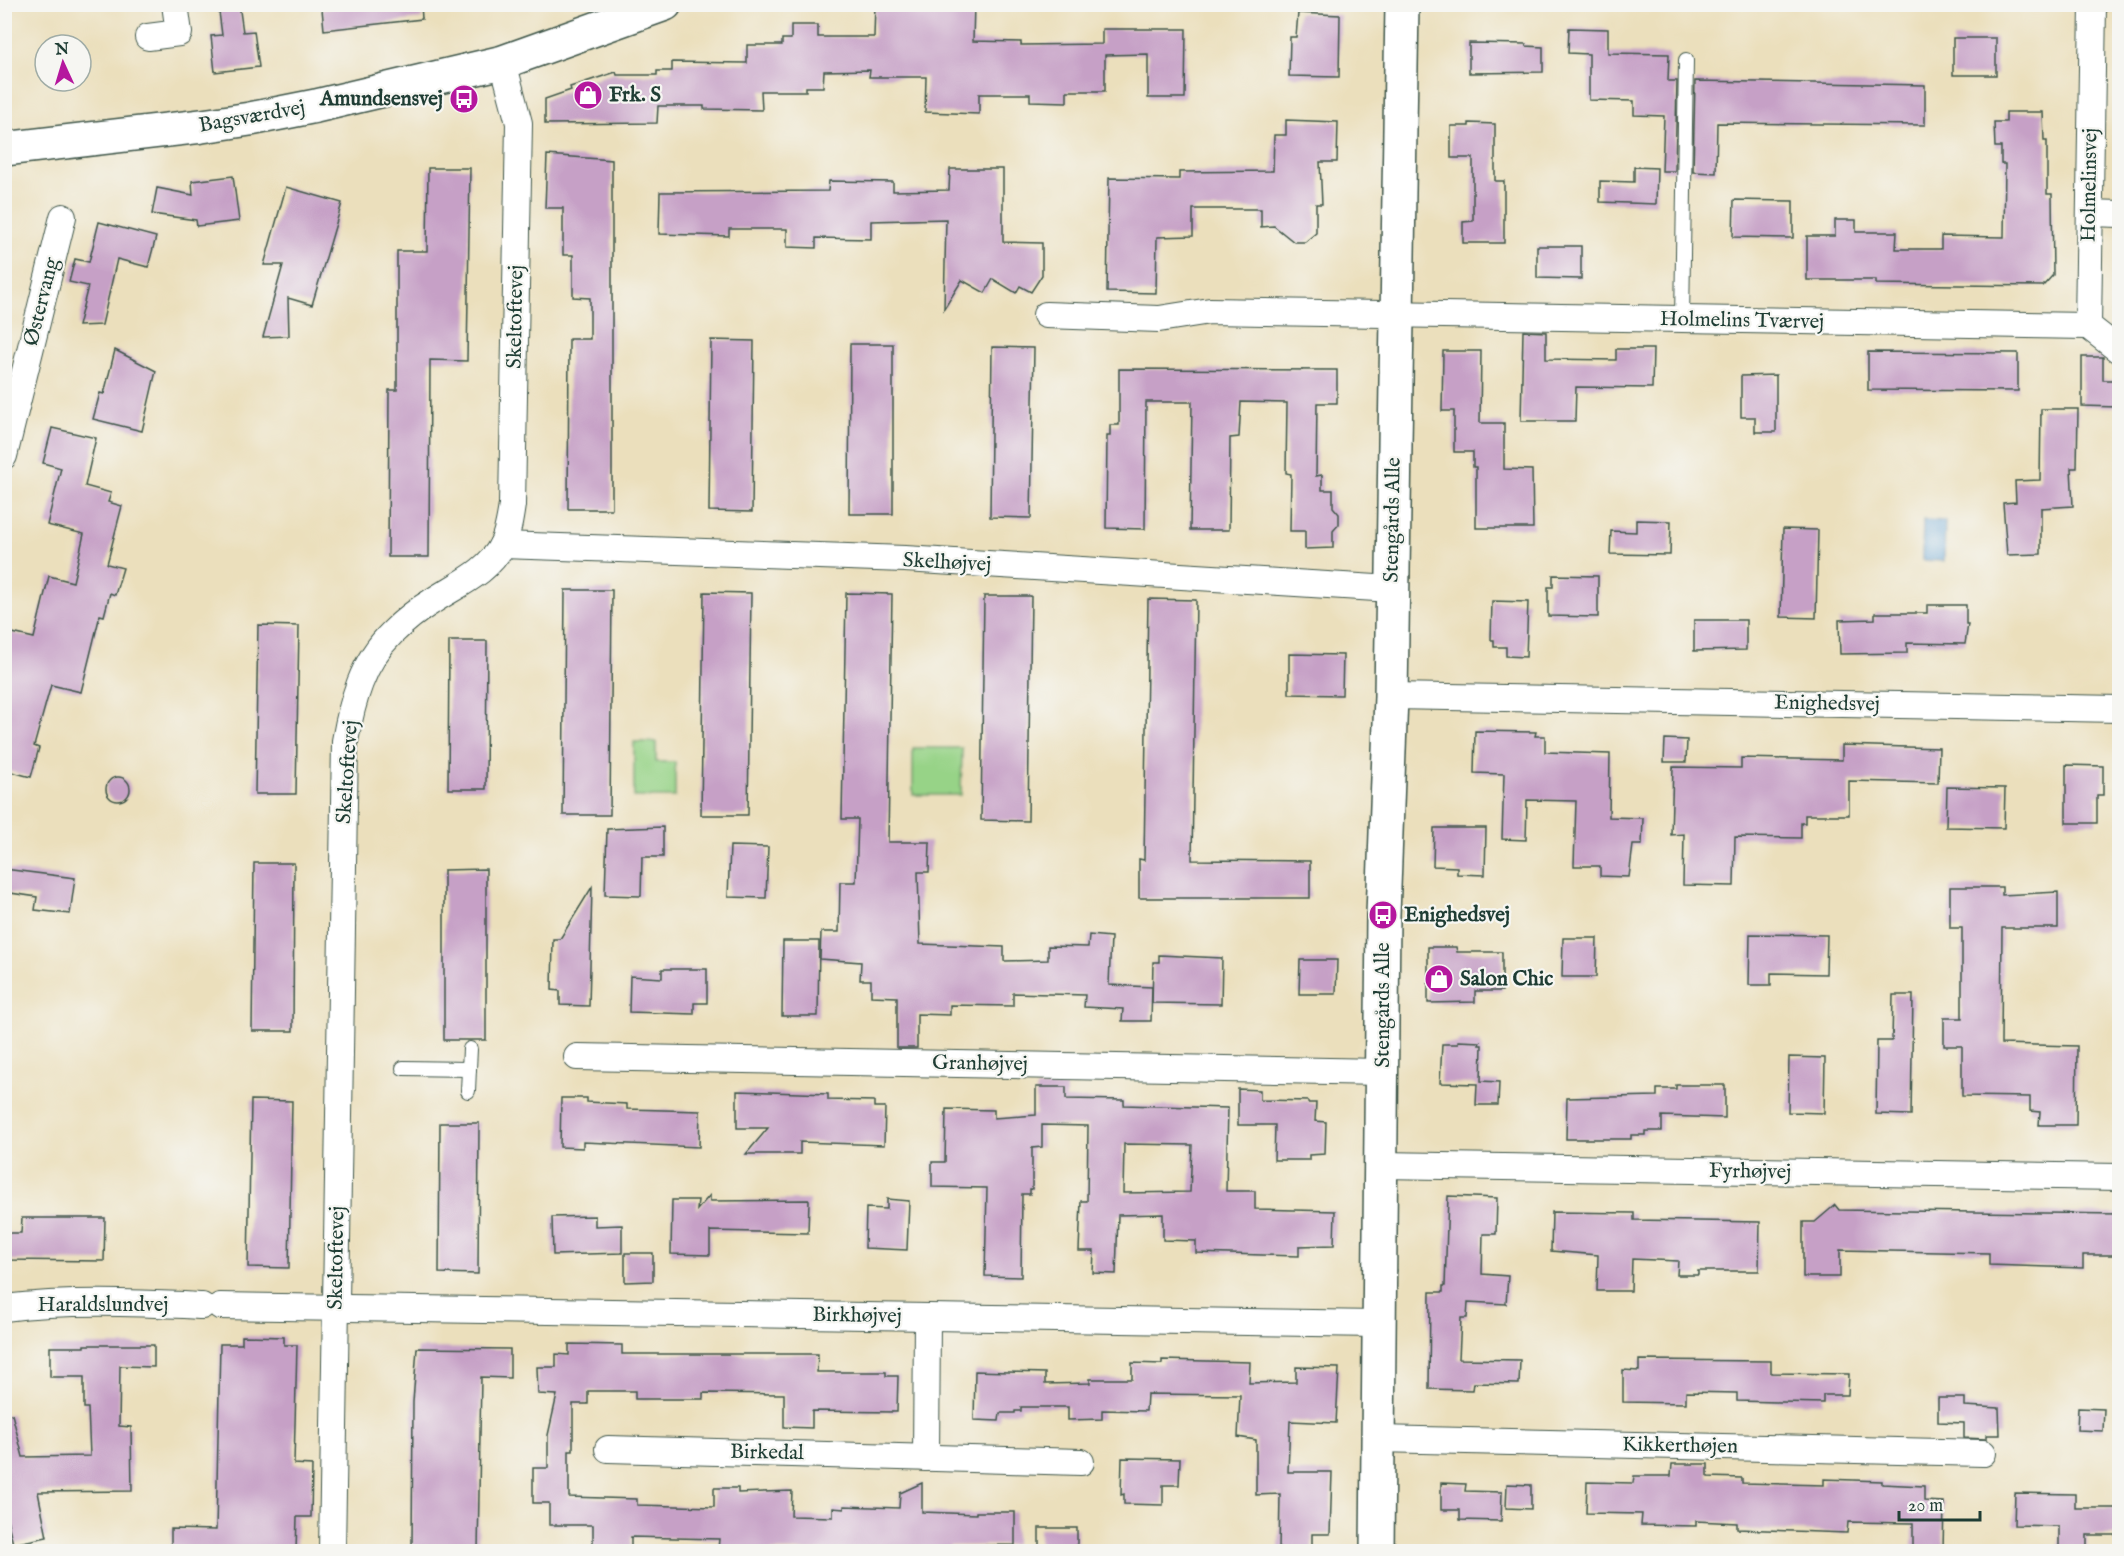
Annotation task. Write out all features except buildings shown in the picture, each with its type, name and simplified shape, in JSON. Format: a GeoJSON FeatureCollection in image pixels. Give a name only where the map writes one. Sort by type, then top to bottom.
{"type":"FeatureCollection","features":[{"type":"Feature","properties":{"kind":"street"},"geometry":{"type":"LineString","coordinates":[[148,37],[179,33],[175,4]]}},
{"type":"Feature","properties":{"kind":"street","name":"Bagsværdvej"},"geometry":{"type":"LineString","coordinates":[[4,149],[250,119],[316,106],[503,62],[665,4]]}},
{"type":"Feature","properties":{"kind":"street","name":"Stengårds Alle"},"geometry":{"type":"LineString","coordinates":[[1377,1551],[1383,915],[1391,696],[1402,4]]}},
{"type":"Feature","properties":{"kind":"street","name":"Holmelinsvej"},"geometry":{"type":"LineString","coordinates":[[2088,326],[2093,4]]}},
{"type":"Feature","properties":{"kind":"street","name":"Skeltoftevej"},"geometry":{"type":"LineString","coordinates":[[332,1551],[345,741],[355,694],[365,671],[379,649],[392,633],[430,602],[480,572],[492,560],[502,545],[512,505],[519,123],[503,62]]}},
{"type":"Feature","properties":{"kind":"street"},"geometry":{"type":"LineString","coordinates":[[2090,213],[2120,214]]}},
{"type":"Feature","properties":{"kind":"street","name":"Østervang"},"geometry":{"type":"LineString","coordinates":[[4,456],[63,217]]}},
{"type":"Feature","properties":{"kind":"street"},"geometry":{"type":"LineString","coordinates":[[1046,315],[1159,319],[1210,311],[1396,315]]}},
{"type":"Feature","properties":{"kind":"street","name":"Holmelins Tværvej"},"geometry":{"type":"LineString","coordinates":[[1396,315],[2088,326]]}},
{"type":"Feature","properties":{"kind":"street"},"geometry":{"type":"LineString","coordinates":[[2088,326],[2120,351]]}},
{"type":"Feature","properties":{"kind":"street","name":"Skelhøjvej"},"geometry":{"type":"LineString","coordinates":[[502,545],[904,560],[1392,589]]}},
{"type":"Feature","properties":{"kind":"street","name":"Enighedsvej"},"geometry":{"type":"LineString","coordinates":[[1391,696],[2120,709]]}},
{"type":"Feature","properties":{"kind":"street","name":"Granhøjvej"},"geometry":{"type":"LineString","coordinates":[[577,1057],[1383,1072]]}},
{"type":"Feature","properties":{"kind":"street","name":"Fyrhøjvej"},"geometry":{"type":"LineString","coordinates":[[1381,1165],[2120,1177]]}},
{"type":"Feature","properties":{"kind":"street","name":"Haraldslundvej"},"geometry":{"type":"LineString","coordinates":[[4,1308],[51,1303],[111,1301],[211,1306],[336,1307]]}},
{"type":"Feature","properties":{"kind":"street","name":"Birkhøjvej"},"geometry":{"type":"LineString","coordinates":[[336,1307],[1378,1324]]}},
{"type":"Feature","properties":{"kind":"street"},"geometry":{"type":"LineString","coordinates":[[926,1458],[927,1317]]}},
{"type":"Feature","properties":{"kind":"street","name":"Kikkerthøjen"},"geometry":{"type":"LineString","coordinates":[[1377,1439],[1983,1453]]}},
{"type":"Feature","properties":{"kind":"street","name":"Birkedal"},"geometry":{"type":"LineString","coordinates":[[608,1449],[1081,1462]]}},
{"type":"Feature","properties":{"kind":"lane"},"geometry":{"type":"LineString","coordinates":[[1682,320],[1686,60]]}},
{"type":"Feature","properties":{"kind":"lane"},"geometry":{"type":"LineString","coordinates":[[468,1091],[470,1049]]}},
{"type":"Feature","properties":{"kind":"lane"},"geometry":{"type":"LineString","coordinates":[[403,1068],[469,1069]]}},
{"type":"Feature","properties":{"kind":"green space"},"geometry":{"type":"Polygon","coordinates":[[[634,742],[656,742],[656,762],[675,762],[675,797],[634,797],[634,742]]]}},
{"type":"Feature","properties":{"kind":"green space"},"geometry":{"type":"Polygon","coordinates":[[[913,748],[962,748],[961,795],[913,795],[913,748]]]}},
{"type":"Feature","properties":{"kind":"water"},"geometry":{"type":"Polygon","coordinates":[[[1923,520],[1945,521],[1944,561],[1922,560],[1923,520]]]}},
{"type":"Feature","properties":{"kind":"place","name":"Frk. S"},"geometry":{"type":"Point","coordinates":[588,95]}},
{"type":"Feature","properties":{"kind":"place","name":"Amundsensvej"},"geometry":{"type":"Point","coordinates":[464,99]}},
{"type":"Feature","properties":{"kind":"place","name":"Enighedsvej"},"geometry":{"type":"Point","coordinates":[1383,915]}},
{"type":"Feature","properties":{"kind":"place","name":"Salon Chic"},"geometry":{"type":"Point","coordinates":[1439,979]}}]}
